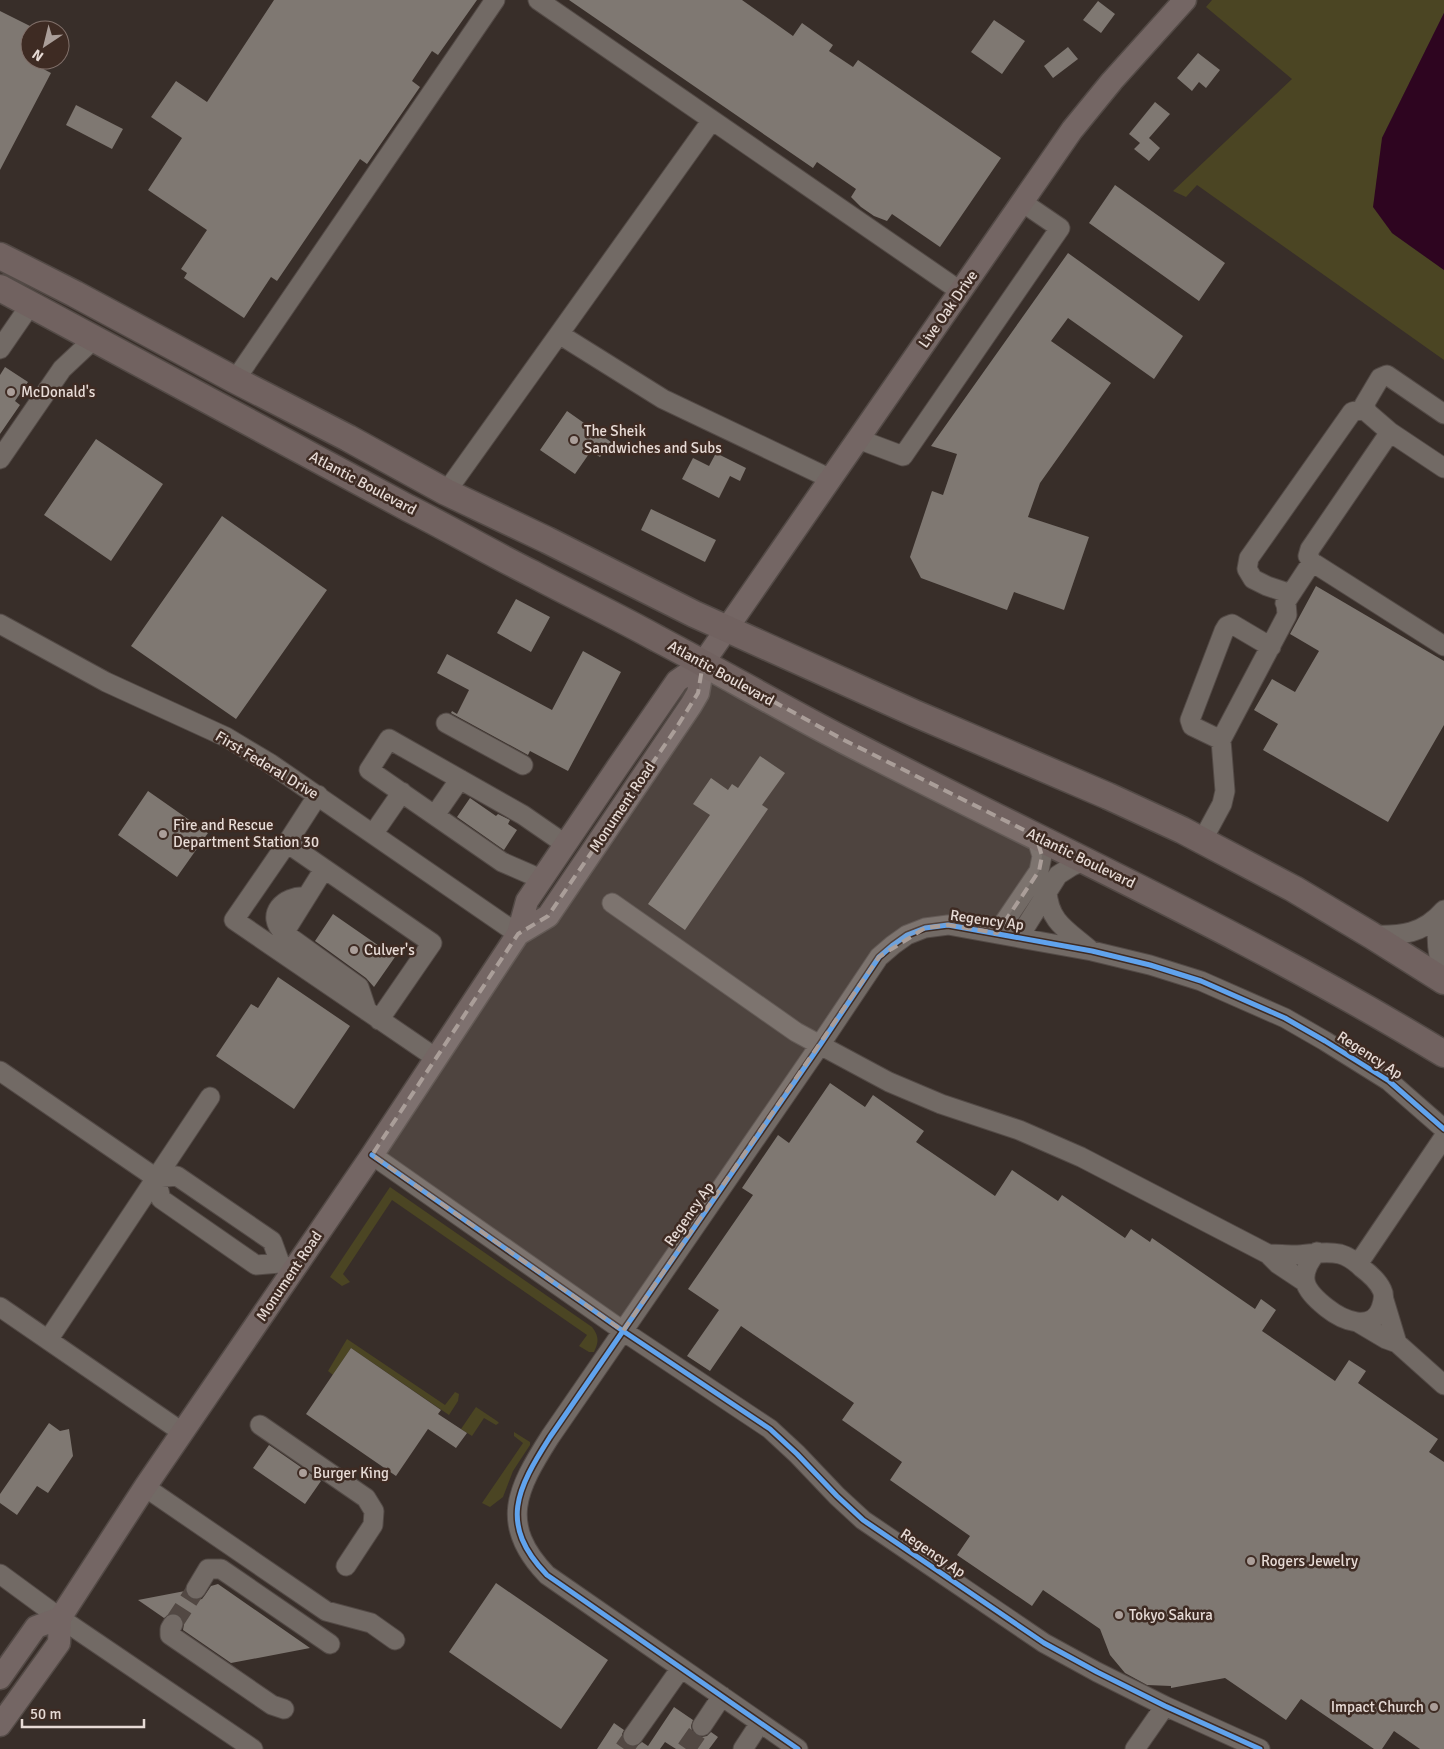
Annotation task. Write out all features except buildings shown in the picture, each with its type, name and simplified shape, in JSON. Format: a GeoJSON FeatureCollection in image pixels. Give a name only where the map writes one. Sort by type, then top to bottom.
{"type":"FeatureCollection","features":[{"type":"Feature","properties":{"kind":"highway","name":"Atlantic Boulevard"},"geometry":{"type":"LineString","coordinates":[[0,256],[348,438],[446,492],[547,540],[726,630],[1108,796],[1202,841],[1285,884],[1444,980]]}},
{"type":"Feature","properties":{"kind":"highway","name":"Atlantic Boulevard"},"geometry":{"type":"LineString","coordinates":[[0,288],[842,739],[1086,860],[1312,978],[1444,1054]]}},
{"type":"Feature","properties":{"kind":"highway"},"geometry":{"type":"LineString","coordinates":[[185,388],[197,382],[217,392],[235,380]]}},
{"type":"Feature","properties":{"kind":"main road","name":"Live Oak Drive"},"geometry":{"type":"LineString","coordinates":[[726,630],[1022,202],[1089,109],[1185,0]]}},
{"type":"Feature","properties":{"kind":"main road","name":"Monument Road"},"geometry":{"type":"LineString","coordinates":[[0,1725],[59,1642],[60,1618],[182,1432],[286,1267],[372,1155],[518,934],[527,901],[541,879],[677,681],[703,663],[726,630]]}},
{"type":"Feature","properties":{"kind":"main road","name":"Monument Road"},"geometry":{"type":"LineString","coordinates":[[518,934],[548,916],[691,705],[698,693],[703,663]]}},
{"type":"Feature","properties":{"kind":"main road"},"geometry":{"type":"LineString","coordinates":[[0,1678],[36,1627],[60,1618]]}},
{"type":"Feature","properties":{"kind":"street"},"geometry":{"type":"LineString","coordinates":[[235,380],[495,0]]}},
{"type":"Feature","properties":{"kind":"street"},"geometry":{"type":"LineString","coordinates":[[538,0],[960,291]]}},
{"type":"Feature","properties":{"kind":"street"},"geometry":{"type":"LineString","coordinates":[[446,492],[712,120]]}},
{"type":"Feature","properties":{"kind":"street"},"geometry":{"type":"LineString","coordinates":[[858,438],[903,456],[1060,228],[1022,202]]}},
{"type":"Feature","properties":{"kind":"street"},"geometry":{"type":"LineString","coordinates":[[0,349],[32,304]]}},
{"type":"Feature","properties":{"kind":"street"},"geometry":{"type":"LineString","coordinates":[[559,334],[663,400],[831,479]]}},
{"type":"Feature","properties":{"kind":"street"},"geometry":{"type":"LineString","coordinates":[[0,459],[62,369],[95,338]]}},
{"type":"Feature","properties":{"kind":"street"},"geometry":{"type":"LineString","coordinates":[[1444,414],[1387,376],[1380,378],[1364,405],[1368,413],[1390,432],[1444,468]]}},
{"type":"Feature","properties":{"kind":"street"},"geometry":{"type":"LineString","coordinates":[[0,442],[28,404],[43,397]]}},
{"type":"Feature","properties":{"kind":"street"},"geometry":{"type":"LineString","coordinates":[[1289,598],[1253,579],[1246,569],[1249,558],[1352,412],[1366,408]]}},
{"type":"Feature","properties":{"kind":"street"},"geometry":{"type":"LineString","coordinates":[[1390,432],[1310,549],[1308,556],[1312,562],[1444,646]]}},
{"type":"Feature","properties":{"kind":"street"},"geometry":{"type":"LineString","coordinates":[[1202,841],[1222,804],[1225,791],[1222,740],[1265,643],[1288,615],[1289,598],[1312,562]]}},
{"type":"Feature","properties":{"kind":"street","name":"First Federal Drive"},"geometry":{"type":"LineString","coordinates":[[0,624],[106,682],[226,737],[284,772],[518,934]]}},
{"type":"Feature","properties":{"kind":"street"},"geometry":{"type":"LineString","coordinates":[[1222,740],[1192,726],[1190,720],[1224,631],[1227,626],[1232,624],[1265,643]]}},
{"type":"Feature","properties":{"kind":"street"},"geometry":{"type":"LineString","coordinates":[[446,723],[523,765]]}},
{"type":"Feature","properties":{"kind":"street"},"geometry":{"type":"LineString","coordinates":[[541,879],[502,862],[369,770],[388,739],[523,815],[565,844]]}},
{"type":"Feature","properties":{"kind":"street"},"geometry":{"type":"LineString","coordinates":[[435,815],[460,779]]}},
{"type":"Feature","properties":{"kind":"street"},"geometry":{"type":"LineString","coordinates":[[373,834],[402,792]]}},
{"type":"Feature","properties":{"kind":"street"},"geometry":{"type":"LineString","coordinates":[[318,795],[234,920],[279,940],[373,1016],[436,1058]]}},
{"type":"Feature","properties":{"kind":"street","name":"Regency Ap"},"geometry":{"type":"LineString","coordinates":[[997,933],[1039,871],[1042,856],[1036,836]]}},
{"type":"Feature","properties":{"kind":"street"},"geometry":{"type":"LineString","coordinates":[[287,843],[432,943],[373,1016]]}},
{"type":"Feature","properties":{"kind":"street","name":"Regency Ap"},"geometry":{"type":"LineString","coordinates":[[1019,937],[1058,875],[1086,860]]}},
{"type":"Feature","properties":{"kind":"street"},"geometry":{"type":"LineString","coordinates":[[279,940],[324,868]]}},
{"type":"Feature","properties":{"kind":"street"},"geometry":{"type":"LineString","coordinates":[[1047,891],[1048,905],[1053,916],[1092,951]]}},
{"type":"Feature","properties":{"kind":"street"},"geometry":{"type":"LineString","coordinates":[[612,904],[796,1032],[820,1046],[911,1092],[1019,1130],[1081,1157],[1268,1254],[1278,1264],[1305,1282]]}},
{"type":"Feature","properties":{"kind":"street"},"geometry":{"type":"LineString","coordinates":[[1371,935],[1416,931],[1427,926],[1442,912]]}},
{"type":"Feature","properties":{"kind":"street"},"geometry":{"type":"LineString","coordinates":[[1442,912],[1437,926],[1437,939],[1444,975]]}},
{"type":"Feature","properties":{"kind":"street","name":"Regency Ap"},"geometry":{"type":"LineString","coordinates":[[798,1749],[547,1575],[534,1562],[524,1545],[517,1525],[517,1500],[525,1479],[537,1457],[820,1046],[879,957],[900,940],[925,928],[948,925],[1092,951],[1150,965],[1201,981],[1285,1018],[1326,1040],[1389,1080],[1444,1129]]}},
{"type":"Feature","properties":{"kind":"street"},"geometry":{"type":"LineString","coordinates":[[0,1071],[156,1178],[177,1176],[256,1230],[272,1242],[286,1267]]}},
{"type":"Feature","properties":{"kind":"street"},"geometry":{"type":"LineString","coordinates":[[48,1340],[210,1097]]}},
{"type":"Feature","properties":{"kind":"street"},"geometry":{"type":"LineString","coordinates":[[1358,1264],[1444,1137]]}},
{"type":"Feature","properties":{"kind":"street","name":"Regency Ap"},"geometry":{"type":"LineString","coordinates":[[372,1155],[623,1331],[770,1429],[863,1520],[1044,1643],[1165,1706],[1260,1749]]}},
{"type":"Feature","properties":{"kind":"street"},"geometry":{"type":"LineString","coordinates":[[156,1178],[161,1199],[256,1265],[286,1267]]}},
{"type":"Feature","properties":{"kind":"street"},"geometry":{"type":"LineString","coordinates":[[1317,1252],[1308,1264],[1305,1273],[1305,1282],[1310,1292],[1332,1312],[1350,1321],[1359,1323],[1386,1339],[1398,1343],[1444,1385]]}},
{"type":"Feature","properties":{"kind":"street"},"geometry":{"type":"LineString","coordinates":[[1268,1254],[1295,1255],[1330,1252],[1342,1254],[1358,1264],[1373,1277],[1383,1291],[1384,1300],[1398,1343]]}},
{"type":"Feature","properties":{"kind":"street"},"geometry":{"type":"LineString","coordinates":[[1359,1323],[1373,1320],[1380,1311],[1384,1300]]}},
{"type":"Feature","properties":{"kind":"street"},"geometry":{"type":"LineString","coordinates":[[0,1307],[182,1432]]}},
{"type":"Feature","properties":{"kind":"street"},"geometry":{"type":"LineString","coordinates":[[260,1424],[366,1498],[374,1511],[373,1526],[346,1566]]}},
{"type":"Feature","properties":{"kind":"street"},"geometry":{"type":"LineString","coordinates":[[145,1487],[326,1612],[371,1623],[395,1640]]}},
{"type":"Feature","properties":{"kind":"street"},"geometry":{"type":"LineString","coordinates":[[196,1589],[208,1569],[221,1569],[330,1644]]}},
{"type":"Feature","properties":{"kind":"street"},"geometry":{"type":"LineString","coordinates":[[0,1574],[60,1618],[253,1749]]}},
{"type":"Feature","properties":{"kind":"street"},"geometry":{"type":"LineString","coordinates":[[173,1624],[170,1629],[170,1635],[272,1705],[284,1709]]}},
{"type":"Feature","properties":{"kind":"street"},"geometry":{"type":"LineString","coordinates":[[633,1736],[682,1668]]}},
{"type":"Feature","properties":{"kind":"street"},"geometry":{"type":"LineString","coordinates":[[702,1726],[722,1696]]}},
{"type":"Feature","properties":{"kind":"street"},"geometry":{"type":"LineString","coordinates":[[1135,1749],[1165,1706]]}},
{"type":"Feature","properties":{"kind":"street"},"geometry":{"type":"LineString","coordinates":[[742,1749],[760,1723]]}},
{"type":"Feature","properties":{"kind":"highlighted area"},"geometry":{"type":"Polygon","coordinates":[[[703,663],[842,739],[1036,836],[1042,856],[1039,871],[997,933],[948,925],[925,928],[879,957],[623,1331],[372,1155],[518,934],[548,916],[675,730],[698,693],[703,663]]]}},
{"type":"Feature","properties":{"kind":"shaded area"},"geometry":{"type":"Polygon","coordinates":[[[1212,0],[1444,0],[1444,13],[1382,138],[1392,233],[1444,270],[1444,360],[1197,185],[1186,197],[1173,191],[1292,79],[1206,7],[1212,0]]]}},
{"type":"Feature","properties":{"kind":"shaded area"},"geometry":{"type":"Polygon","coordinates":[[[1444,13],[1444,270],[1392,233],[1373,207],[1382,138],[1444,13]]]}},
{"type":"Feature","properties":{"kind":"shaded area"},"geometry":{"type":"Polygon","coordinates":[[[390,1187],[592,1327],[597,1339],[594,1352],[589,1352],[579,1346],[587,1335],[392,1200],[343,1274],[350,1282],[342,1286],[330,1277],[390,1187]]]}},
{"type":"Feature","properties":{"kind":"shaded area"},"geometry":{"type":"Polygon","coordinates":[[[347,1339],[445,1405],[455,1392],[459,1394],[458,1401],[449,1415],[351,1348],[333,1375],[328,1371],[347,1339]]]}},
{"type":"Feature","properties":{"kind":"shaded area"},"geometry":{"type":"Polygon","coordinates":[[[476,1407],[499,1423],[496,1425],[484,1418],[472,1436],[461,1429],[476,1407]]]}},
{"type":"Feature","properties":{"kind":"shaded area"},"geometry":{"type":"Polygon","coordinates":[[[514,1432],[530,1442],[530,1445],[513,1471],[503,1497],[490,1507],[482,1503],[523,1443],[514,1436],[514,1432]]]}},
{"type":"Feature","properties":{"kind":"tunnel"},"geometry":{"type":"LineString","coordinates":[[173,1624],[196,1589]]}},
{"type":"Feature","properties":{"kind":"tunnel"},"geometry":{"type":"LineString","coordinates":[[686,1749],[702,1726]]}},
{"type":"Feature","properties":{"kind":"tunnel"},"geometry":{"type":"LineString","coordinates":[[624,1749],[633,1736]]}},
{"type":"Feature","properties":{"kind":"cycle path"},"geometry":{"type":"LineString","coordinates":[[798,1749],[547,1575],[532,1557],[522,1539],[518,1523],[518,1506],[529,1473],[550,1437],[879,957],[907,935],[925,928],[948,925],[1092,951],[1150,965],[1201,981],[1285,1018],[1389,1081],[1444,1129]]}},
{"type":"Feature","properties":{"kind":"cycle path"},"geometry":{"type":"LineString","coordinates":[[372,1155],[623,1331],[770,1429],[863,1520],[1044,1643],[1165,1706],[1260,1749]]}},
{"type":"Feature","properties":{"kind":"place","name":"McDonald's"},"geometry":{"type":"Point","coordinates":[11,392]}},
{"type":"Feature","properties":{"kind":"place","name":"The Sheik Sandwiches and Subs"},"geometry":{"type":"Point","coordinates":[574,440]}},
{"type":"Feature","properties":{"kind":"place","name":"Fire and Rescue Department Station 30"},"geometry":{"type":"Point","coordinates":[163,834]}},
{"type":"Feature","properties":{"kind":"place","name":"Culver's"},"geometry":{"type":"Point","coordinates":[354,950]}},
{"type":"Feature","properties":{"kind":"place","name":"Burger King"},"geometry":{"type":"Point","coordinates":[303,1473]}},
{"type":"Feature","properties":{"kind":"place","name":"Rogers Jewelry"},"geometry":{"type":"Point","coordinates":[1251,1561]}},
{"type":"Feature","properties":{"kind":"place","name":"Tokyo Sakura"},"geometry":{"type":"Point","coordinates":[1119,1615]}},
{"type":"Feature","properties":{"kind":"place","name":"Impact Church"},"geometry":{"type":"Point","coordinates":[1434,1707]}}]}
